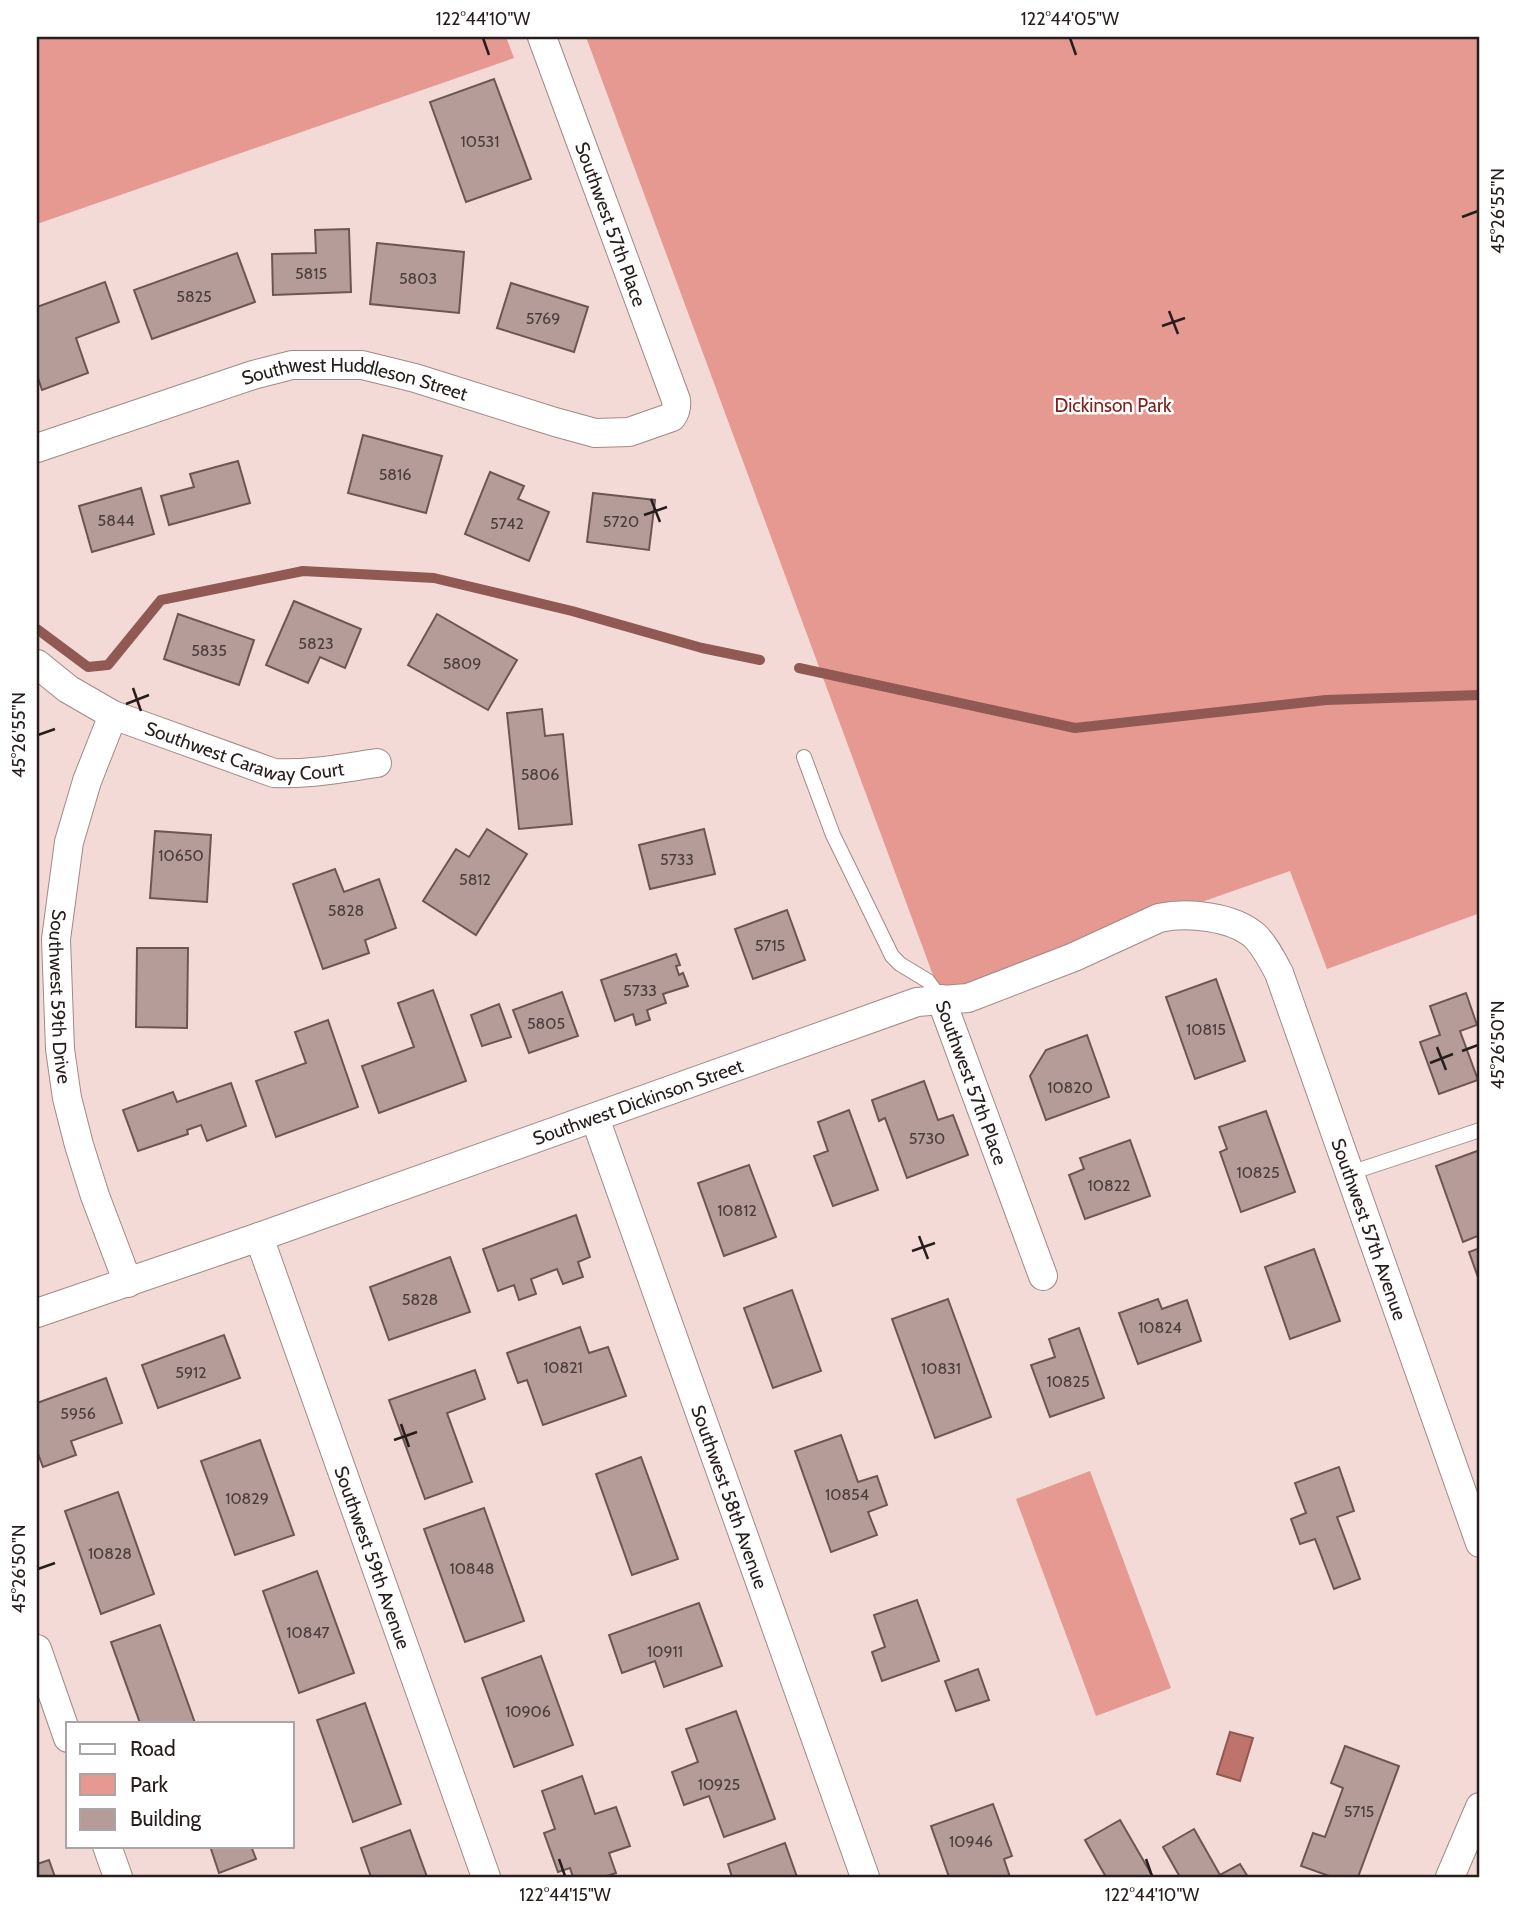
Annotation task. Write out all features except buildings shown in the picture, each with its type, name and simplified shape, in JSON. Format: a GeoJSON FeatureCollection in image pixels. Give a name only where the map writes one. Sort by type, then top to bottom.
{"type":"FeatureCollection","features":[{"type":"Feature","properties":{"kind":"street","name":"Southwest 57th Place"},"geometry":{"type":"LineString","coordinates":[[542,37],[676,400],[675,412]]}},
{"type":"Feature","properties":{"kind":"street","name":"Southwest Huddleson Street"},"geometry":{"type":"LineString","coordinates":[[37,448],[253,374],[292,365],[362,365],[415,378],[595,433],[629,432],[666,420],[675,412]]}},
{"type":"Feature","properties":{"kind":"street"},"geometry":{"type":"LineString","coordinates":[[37,664],[68,689],[113,715]]}},
{"type":"Feature","properties":{"kind":"street","name":"Southwest Caraway Court"},"geometry":{"type":"LineString","coordinates":[[113,715],[274,773],[292,774],[377,763]]}},
{"type":"Feature","properties":{"kind":"street","name":"Southwest 59th Drive"},"geometry":{"type":"LineString","coordinates":[[113,715],[87,781],[69,842],[56,939],[60,1049],[67,1098],[95,1196],[128,1283]]}},
{"type":"Feature","properties":{"kind":"street","name":"Southwest Dickinson Street"},"geometry":{"type":"LineString","coordinates":[[37,1313],[259,1237],[918,1002],[968,998],[1074,957],[1159,918],[1193,915],[1240,926]]}},
{"type":"Feature","properties":{"kind":"street","name":"Southwest 57th Avenue"},"geometry":{"type":"LineString","coordinates":[[1240,926],[1255,937],[1279,973],[1480,1543]]}},
{"type":"Feature","properties":{"kind":"street","name":"Southwest 57th Place"},"geometry":{"type":"LineString","coordinates":[[941,999],[1043,1276]]}},
{"type":"Feature","properties":{"kind":"street","name":"Southwest 58th Avenue"},"geometry":{"type":"LineString","coordinates":[[595,1118],[865,1877]]}},
{"type":"Feature","properties":{"kind":"street","name":"Southwest 59th Avenue"},"geometry":{"type":"LineString","coordinates":[[259,1237],[486,1877]]}},
{"type":"Feature","properties":{"kind":"street"},"geometry":{"type":"LineString","coordinates":[[37,1649],[66,1732]]}},
{"type":"Feature","properties":{"kind":"street"},"geometry":{"type":"LineString","coordinates":[[1450,1877],[1480,1807]]}},
{"type":"Feature","properties":{"kind":"street"},"geometry":{"type":"LineString","coordinates":[[108,1848],[118,1877]]}},
{"type":"Feature","properties":{"kind":"lane","name":"Southwest 57th Place"},"geometry":{"type":"LineString","coordinates":[[804,757],[834,835],[891,956],[928,981],[941,999]]}},
{"type":"Feature","properties":{"kind":"lane"},"geometry":{"type":"LineString","coordinates":[[1350,1173],[1480,1130]]}},
{"type":"Feature","properties":{"kind":"green space"},"geometry":{"type":"Polygon","coordinates":[[[37,37],[506,37],[514,58],[37,224],[37,37]]]}},
{"type":"Feature","properties":{"kind":"green space","name":"Dickinson Park"},"geometry":{"type":"Polygon","coordinates":[[[586,37],[1480,37],[1480,913],[1327,969],[1290,871],[940,994],[586,37]]]}},
{"type":"Feature","properties":{"kind":"green space"},"geometry":{"type":"Polygon","coordinates":[[[1090,1471],[1171,1688],[1096,1716],[1016,1499],[1090,1471]]]}},
{"type":"Feature","properties":{"kind":"shaded area"},"geometry":{"type":"Polygon","coordinates":[[[1230,1732],[1253,1738],[1240,1781],[1217,1774],[1230,1732]]]}},
{"type":"Feature","properties":{"kind":"waterway"},"geometry":{"type":"LineString","coordinates":[[37,629],[88,667],[108,665],[161,600],[303,571],[434,578],[572,611],[702,648],[760,660]]}},
{"type":"Feature","properties":{"kind":"waterway"},"geometry":{"type":"LineString","coordinates":[[799,668],[1075,728],[1326,700],[1480,695]]}}]}
